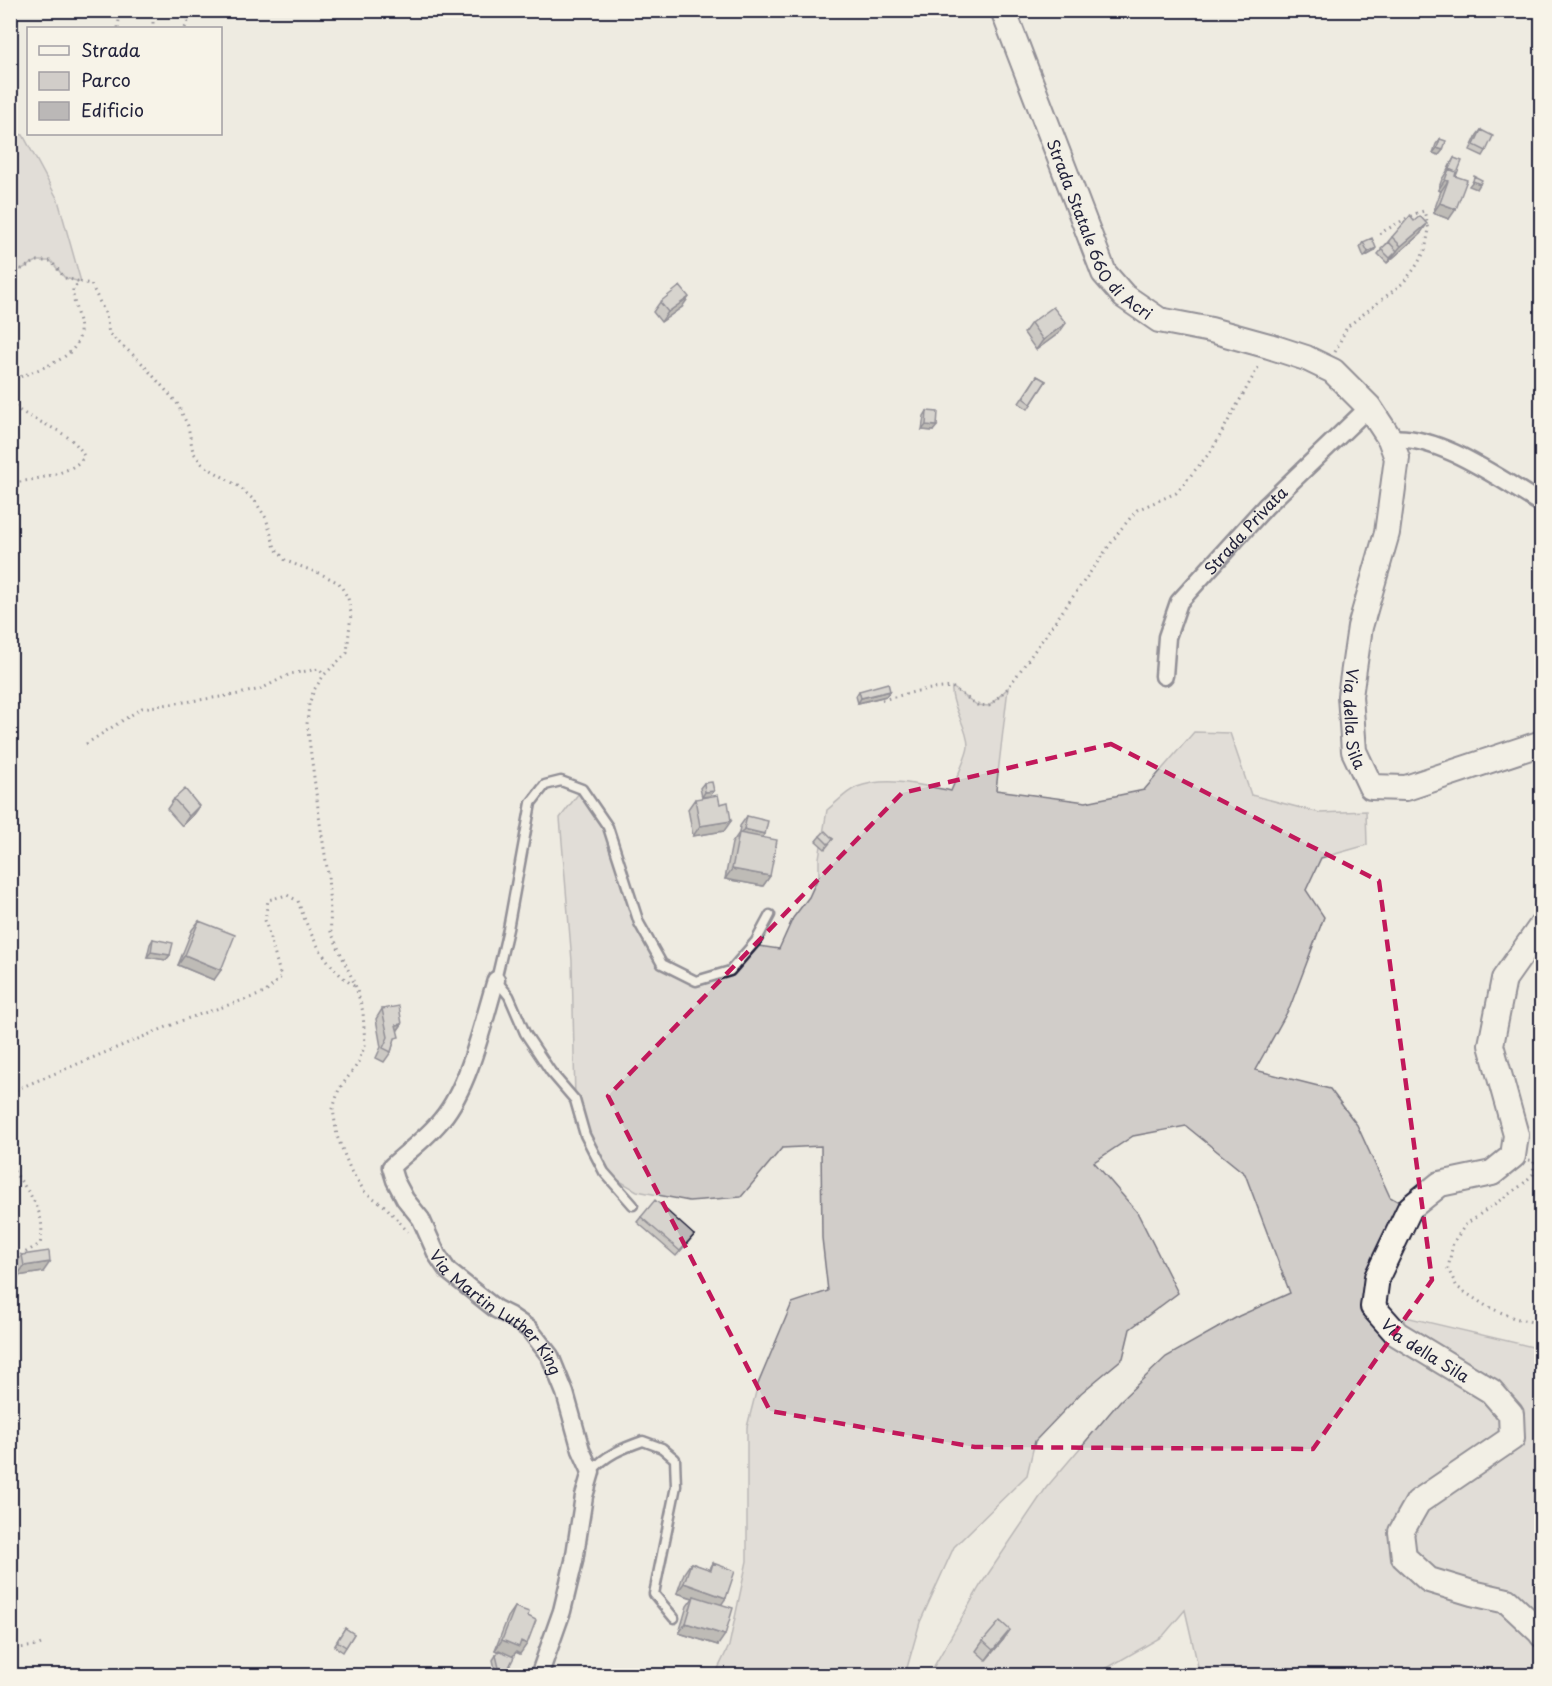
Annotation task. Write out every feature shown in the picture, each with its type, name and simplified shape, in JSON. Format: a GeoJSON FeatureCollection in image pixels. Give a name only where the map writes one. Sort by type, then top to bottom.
{"type":"FeatureCollection","features":[{"type":"Feature","properties":{"kind":"main road","name":"Strada Statale 660 di Acri"},"geometry":{"type":"LineString","coordinates":[[1003,10],[1104,273],[1124,296],[1160,320],[1211,330],[1269,346],[1306,358],[1333,371],[1369,407],[1390,439]]}},
{"type":"Feature","properties":{"kind":"main road","name":"Via della Sila"},"geometry":{"type":"LineString","coordinates":[[1390,439],[1397,458],[1387,533],[1360,627],[1350,696],[1354,751],[1371,787],[1406,788],[1542,743]]}},
{"type":"Feature","properties":{"kind":"main road"},"geometry":{"type":"LineString","coordinates":[[1513,1156],[1516,1135],[1491,1045],[1504,979],[1542,925]]}},
{"type":"Feature","properties":{"kind":"main road","name":"Via della Sila"},"geometry":{"type":"LineString","coordinates":[[1513,1156],[1492,1173],[1440,1184],[1410,1208],[1377,1277],[1373,1307],[1396,1334],[1491,1391],[1510,1414],[1512,1438],[1418,1502],[1401,1532],[1404,1557],[1429,1580],[1507,1601],[1542,1635]]}},
{"type":"Feature","properties":{"kind":"street","name":"Strada Privata"},"geometry":{"type":"LineString","coordinates":[[1164,676],[1167,637],[1179,602],[1266,506],[1369,407]]}},
{"type":"Feature","properties":{"kind":"street"},"geometry":{"type":"LineString","coordinates":[[1390,439],[1417,439],[1446,449],[1542,504]]}},
{"type":"Feature","properties":{"kind":"street","name":"Via Martin Luther King"},"geometry":{"type":"LineString","coordinates":[[496,980],[466,1077],[452,1106],[430,1133],[392,1167],[395,1180],[405,1199],[421,1219],[437,1255],[448,1271],[496,1309],[529,1329],[550,1356],[565,1393],[581,1450],[591,1472]]}},
{"type":"Feature","properties":{"kind":"street"},"geometry":{"type":"LineString","coordinates":[[539,1676],[564,1601],[574,1561],[584,1496],[591,1472]]}},
{"type":"Feature","properties":{"kind":"lane"},"geometry":{"type":"LineString","coordinates":[[633,1205],[604,1172],[585,1135],[575,1100],[551,1072],[525,1032],[509,996],[496,980],[508,929],[531,802],[545,785],[561,781],[582,789],[608,827],[639,923],[662,964],[696,981],[730,970],[756,941],[770,915]]}},
{"type":"Feature","properties":{"kind":"lane"},"geometry":{"type":"LineString","coordinates":[[591,1472],[600,1461],[621,1448],[643,1441],[662,1448],[675,1459],[676,1486],[654,1594],[674,1618]]}},
{"type":"Feature","properties":{"kind":"path"},"geometry":{"type":"LineString","coordinates":[[118,27],[120,10]]}},
{"type":"Feature","properties":{"kind":"path"},"geometry":{"type":"LineString","coordinates":[[153,10],[153,27]]}},
{"type":"Feature","properties":{"kind":"path"},"geometry":{"type":"LineString","coordinates":[[185,27],[193,10]]}},
{"type":"Feature","properties":{"kind":"path"},"geometry":{"type":"LineString","coordinates":[[1333,371],[1335,352],[1347,327],[1403,283],[1425,251],[1429,229],[1425,211],[1414,213],[1377,235]]}},
{"type":"Feature","properties":{"kind":"path"},"geometry":{"type":"LineString","coordinates":[[10,273],[37,261],[51,261],[65,278],[91,284],[106,315],[109,334],[140,362],[177,403],[188,426],[193,452],[203,465],[238,486],[255,501],[266,518],[275,548],[286,561],[339,583],[348,598],[351,613],[347,653],[324,675],[314,690],[309,704],[307,724],[328,873],[331,932],[356,987],[363,1012],[365,1045],[357,1065],[339,1089],[333,1109],[337,1136],[351,1171],[365,1192],[386,1208],[410,1234]]}},
{"type":"Feature","properties":{"kind":"path"},"geometry":{"type":"LineString","coordinates":[[10,382],[52,364],[76,348],[80,332],[72,295],[74,288],[81,282]]}},
{"type":"Feature","properties":{"kind":"path"},"geometry":{"type":"LineString","coordinates":[[882,700],[922,690],[952,687],[977,705],[989,706],[1008,688],[1131,516],[1137,510],[1176,493],[1212,450],[1250,385],[1269,346]]}},
{"type":"Feature","properties":{"kind":"path"},"geometry":{"type":"LineString","coordinates":[[10,403],[19,411],[80,447],[84,456],[80,464],[60,472],[10,484]]}},
{"type":"Feature","properties":{"kind":"path"},"geometry":{"type":"LineString","coordinates":[[86,744],[142,708],[261,689],[290,674],[307,669],[319,669],[324,675]]}},
{"type":"Feature","properties":{"kind":"path"},"geometry":{"type":"LineString","coordinates":[[10,1092],[186,1019],[265,993],[281,977],[265,920],[268,900],[287,895],[298,901],[307,926],[326,959],[341,977],[356,987]]}},
{"type":"Feature","properties":{"kind":"path"},"geometry":{"type":"LineString","coordinates":[[1513,1156],[1534,1161],[1533,1174],[1522,1185],[1466,1224],[1454,1243],[1448,1269],[1457,1287],[1486,1306],[1514,1318],[1542,1324]]}},
{"type":"Feature","properties":{"kind":"path"},"geometry":{"type":"LineString","coordinates":[[10,1166],[34,1202],[43,1224],[40,1245],[19,1256]]}},
{"type":"Feature","properties":{"kind":"path"},"geometry":{"type":"LineString","coordinates":[[10,1648],[36,1646],[44,1643]]}},
{"type":"Feature","properties":{"kind":"path"},"geometry":{"type":"LineString","coordinates":[[10,1665],[34,1676]]}},
{"type":"Feature","properties":{"kind":"highlighted area"},"geometry":{"type":"Polygon","coordinates":[[[1111,744],[1379,881],[1432,1280],[1313,1449],[975,1447],[770,1411],[608,1096],[902,793],[1111,744]]]}},
{"type":"Feature","properties":{"kind":"green space"},"geometry":{"type":"Polygon","coordinates":[[[10,133],[23,135],[58,200],[81,282],[65,278],[51,261],[37,261],[11,273],[10,133]]]}},
{"type":"Feature","properties":{"kind":"green space"},"geometry":{"type":"Polygon","coordinates":[[[952,687],[977,705],[989,706],[1008,688],[996,790],[1086,802],[1144,790],[1194,732],[1230,733],[1251,795],[1320,813],[1366,811],[1367,845],[1321,858],[1306,890],[1324,917],[1290,1007],[1255,1070],[1330,1089],[1357,1125],[1390,1197],[1410,1208],[1373,1307],[1397,1333],[1406,1317],[1541,1349],[1541,1675],[1200,1675],[1185,1610],[1163,1636],[1095,1675],[929,1675],[980,1586],[1046,1488],[1120,1401],[1166,1357],[1239,1316],[1290,1293],[1245,1174],[1186,1126],[1133,1136],[1094,1162],[1137,1212],[1178,1293],[1130,1329],[1123,1358],[1081,1393],[1035,1441],[1027,1475],[954,1547],[920,1622],[905,1675],[715,1675],[729,1646],[747,1561],[747,1427],[758,1384],[792,1303],[828,1291],[822,1238],[821,1146],[782,1148],[741,1197],[689,1201],[637,1191],[604,1172],[575,1100],[572,961],[560,818],[582,789],[608,827],[623,878],[662,964],[696,981],[730,971],[752,945],[779,949],[793,918],[809,897],[819,875],[819,858],[827,810],[845,794],[857,787],[880,782],[928,786],[951,791],[964,762],[968,746],[952,694],[952,687]]]}},
{"type":"Feature","properties":{"kind":"building"},"geometry":{"type":"Polygon","coordinates":[[[1481,130],[1493,136],[1486,151],[1474,145],[1481,130]]]}},
{"type":"Feature","properties":{"kind":"building"},"geometry":{"type":"Polygon","coordinates":[[[1440,139],[1446,141],[1443,150],[1437,148],[1440,139]]]}},
{"type":"Feature","properties":{"kind":"building"},"geometry":{"type":"Polygon","coordinates":[[[1454,158],[1462,161],[1456,176],[1456,172],[1449,169],[1454,158]]]}},
{"type":"Feature","properties":{"kind":"building"},"geometry":{"type":"Polygon","coordinates":[[[1449,169],[1456,172],[1455,176],[1467,180],[1456,209],[1440,203],[1448,181],[1445,180],[1449,169]]]}},
{"type":"Feature","properties":{"kind":"building"},"geometry":{"type":"Polygon","coordinates":[[[1474,176],[1482,180],[1480,184],[1473,181],[1474,176]]]}},
{"type":"Feature","properties":{"kind":"building"},"geometry":{"type":"Polygon","coordinates":[[[1410,216],[1414,221],[1420,216],[1427,224],[1401,246],[1392,237],[1410,216]]]}},
{"type":"Feature","properties":{"kind":"building"},"geometry":{"type":"Polygon","coordinates":[[[1372,238],[1376,248],[1368,252],[1363,242],[1372,238]]]}},
{"type":"Feature","properties":{"kind":"building"},"geometry":{"type":"Polygon","coordinates":[[[1389,242],[1397,251],[1390,258],[1381,249],[1389,242]]]}},
{"type":"Feature","properties":{"kind":"building"},"geometry":{"type":"Polygon","coordinates":[[[680,286],[689,297],[668,312],[660,302],[680,286]]]}},
{"type":"Feature","properties":{"kind":"building"},"geometry":{"type":"Polygon","coordinates":[[[1053,307],[1066,323],[1043,340],[1031,323],[1053,307]]]}},
{"type":"Feature","properties":{"kind":"building"},"geometry":{"type":"Polygon","coordinates":[[[1037,376],[1046,381],[1031,404],[1023,398],[1037,376]]]}},
{"type":"Feature","properties":{"kind":"building"},"geometry":{"type":"Polygon","coordinates":[[[927,411],[938,412],[937,426],[926,425],[927,411]]]}},
{"type":"Feature","properties":{"kind":"building"},"geometry":{"type":"Polygon","coordinates":[[[888,683],[890,691],[861,698],[859,691],[888,683]]]}},
{"type":"Feature","properties":{"kind":"building"},"geometry":{"type":"Polygon","coordinates":[[[712,782],[714,791],[705,792],[704,783],[712,782]]]}},
{"type":"Feature","properties":{"kind":"building"},"geometry":{"type":"Polygon","coordinates":[[[185,789],[199,806],[189,816],[174,799],[185,789]]]}},
{"type":"Feature","properties":{"kind":"building"},"geometry":{"type":"Polygon","coordinates":[[[718,795],[720,804],[728,802],[731,821],[700,826],[695,799],[718,795]]]}},
{"type":"Feature","properties":{"kind":"building"},"geometry":{"type":"Polygon","coordinates":[[[747,816],[768,821],[765,834],[744,829],[747,816]]]}},
{"type":"Feature","properties":{"kind":"building"},"geometry":{"type":"Polygon","coordinates":[[[825,831],[833,839],[828,844],[820,836],[825,831]]]}},
{"type":"Feature","properties":{"kind":"building"},"geometry":{"type":"Polygon","coordinates":[[[739,833],[777,840],[770,876],[732,869],[739,833]]]}},
{"type":"Feature","properties":{"kind":"building"},"geometry":{"type":"Polygon","coordinates":[[[199,921],[235,935],[221,970],[185,955],[199,921]]]}},
{"type":"Feature","properties":{"kind":"building"},"geometry":{"type":"Polygon","coordinates":[[[153,939],[173,943],[170,955],[151,952],[153,939]]]}},
{"type":"Feature","properties":{"kind":"building"},"geometry":{"type":"Polygon","coordinates":[[[399,1006],[402,1024],[396,1025],[399,1037],[395,1038],[391,1052],[383,1048],[388,1037],[382,1009],[399,1006]]]}},
{"type":"Feature","properties":{"kind":"building"},"geometry":{"type":"Polygon","coordinates":[[[655,1200],[694,1235],[680,1251],[641,1217],[655,1200]]]}},
{"type":"Feature","properties":{"kind":"building"},"geometry":{"type":"Polygon","coordinates":[[[49,1251],[50,1262],[24,1266],[22,1255],[49,1251]]]}},
{"type":"Feature","properties":{"kind":"building"},"geometry":{"type":"Polygon","coordinates":[[[691,1563],[711,1570],[713,1563],[735,1571],[726,1598],[684,1583],[691,1563]]]}},
{"type":"Feature","properties":{"kind":"building"},"geometry":{"type":"Polygon","coordinates":[[[694,1596],[733,1608],[725,1635],[686,1623],[694,1596]]]}},
{"type":"Feature","properties":{"kind":"building"},"geometry":{"type":"Polygon","coordinates":[[[515,1607],[529,1612],[528,1616],[536,1620],[527,1644],[521,1641],[519,1647],[502,1640],[515,1607]]]}},
{"type":"Feature","properties":{"kind":"building"},"geometry":{"type":"Polygon","coordinates":[[[1000,1621],[1010,1630],[993,1650],[983,1641],[1000,1621]]]}},
{"type":"Feature","properties":{"kind":"building"},"geometry":{"type":"Polygon","coordinates":[[[345,1628],[354,1634],[346,1647],[337,1641],[345,1628]]]}},
{"type":"Feature","properties":{"kind":"building"},"geometry":{"type":"Polygon","coordinates":[[[499,1650],[514,1657],[507,1671],[499,1668],[496,1655],[499,1650]]]}}]}
